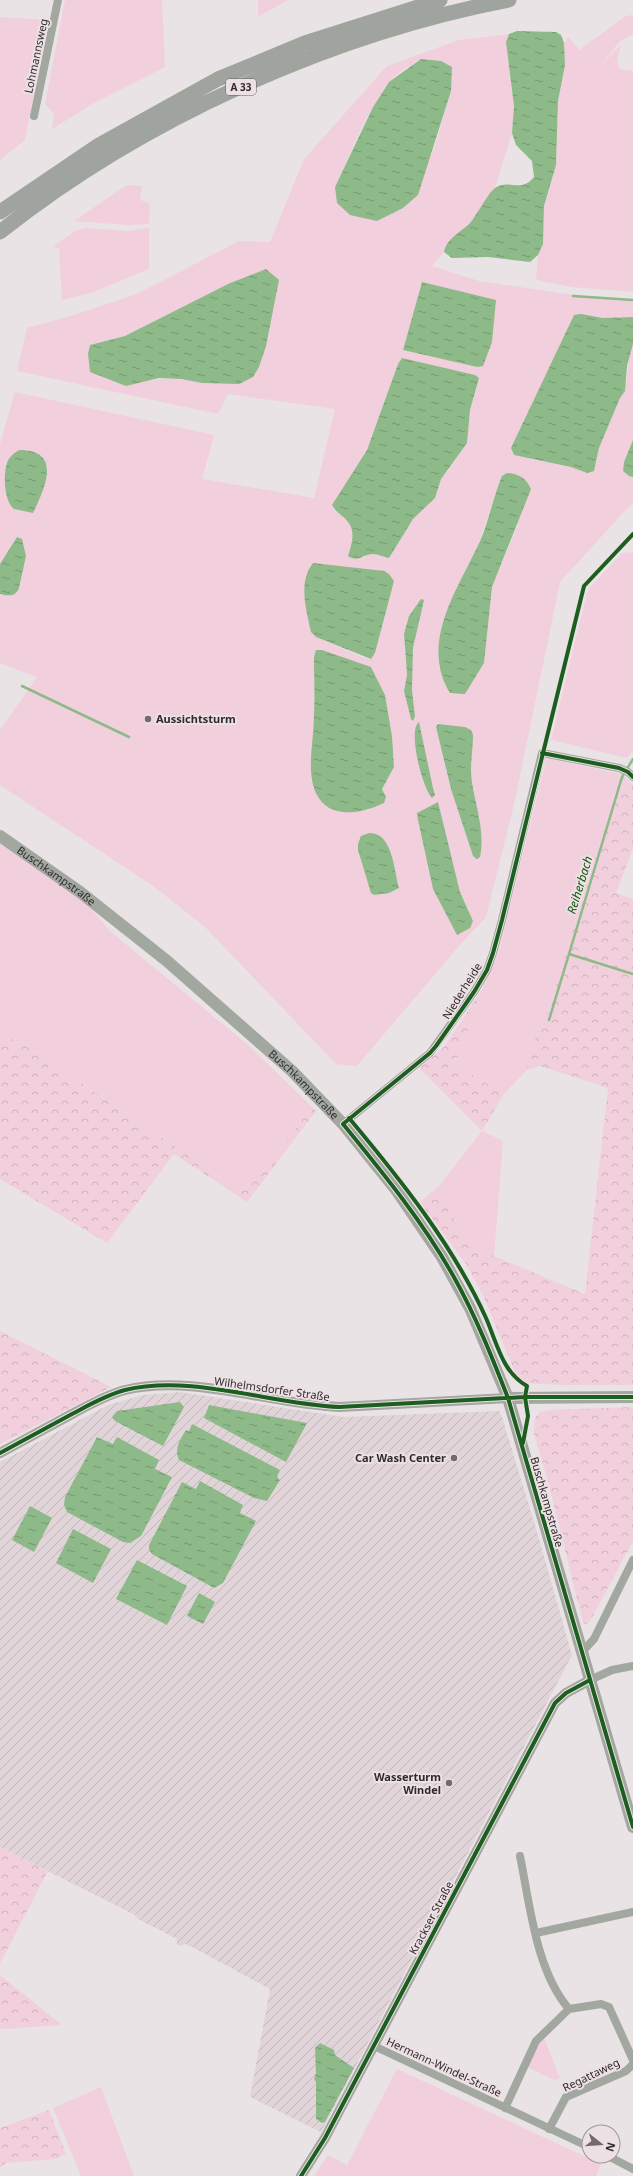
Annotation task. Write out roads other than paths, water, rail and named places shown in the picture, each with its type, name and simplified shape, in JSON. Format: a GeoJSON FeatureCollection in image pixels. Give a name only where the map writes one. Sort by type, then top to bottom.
{"type":"FeatureCollection","features":[{"type":"Feature","properties":{"kind":"highway","name":"A 33"},"geometry":{"type":"LineString","coordinates":[[0,212],[99,145],[218,79],[305,43],[440,0]]}},
{"type":"Feature","properties":{"kind":"highway","name":"A 33"},"geometry":{"type":"LineString","coordinates":[[0,232],[24,212],[104,160],[167,123],[222,95],[309,58],[398,28],[509,0]]}},
{"type":"Feature","properties":{"kind":"main road","name":"Buschkampstraße"},"geometry":{"type":"LineString","coordinates":[[0,836],[80,892],[167,961],[292,1071],[343,1124],[397,1191],[442,1257],[470,1308],[508,1398],[581,1653],[633,1824]]}},
{"type":"Feature","properties":{"kind":"main road"},"geometry":{"type":"LineString","coordinates":[[508,1398],[633,1396]]}},
{"type":"Feature","properties":{"kind":"street","name":"Lohmannsweg"},"geometry":{"type":"LineString","coordinates":[[34,116],[58,0]]}},
{"type":"Feature","properties":{"kind":"street","name":"Niederheide"},"geometry":{"type":"LineString","coordinates":[[343,1124],[430,1053],[474,992],[487,970],[494,954],[542,753],[619,768],[630,774]]}},
{"type":"Feature","properties":{"kind":"street","name":"Wilhelmsdorfer Straße"},"geometry":{"type":"LineString","coordinates":[[0,1453],[101,1399],[124,1390],[149,1386],[183,1385],[313,1405],[339,1407],[508,1398]]}},
{"type":"Feature","properties":{"kind":"street"},"geometry":{"type":"LineString","coordinates":[[581,1653],[594,1639],[633,1560]]}},
{"type":"Feature","properties":{"kind":"street"},"geometry":{"type":"LineString","coordinates":[[590,1680],[612,1670],[633,1666]]}},
{"type":"Feature","properties":{"kind":"street","name":"Krackser Straße"},"geometry":{"type":"LineString","coordinates":[[301,2176],[325,2138],[555,1703],[566,1693],[590,1680]]}},
{"type":"Feature","properties":{"kind":"street"},"geometry":{"type":"LineString","coordinates":[[520,1856],[536,1933],[544,1963],[562,2000],[569,2009]]}},
{"type":"Feature","properties":{"kind":"street"},"geometry":{"type":"LineString","coordinates":[[536,1933],[633,1912]]}},
{"type":"Feature","properties":{"kind":"street","name":"Regattaweg"},"geometry":{"type":"LineString","coordinates":[[569,2009],[601,2004],[609,2007],[633,2060]]}},
{"type":"Feature","properties":{"kind":"street","name":"Hermann-Windel-Straße"},"geometry":{"type":"LineString","coordinates":[[504,2108],[536,2042],[569,2009]]}},
{"type":"Feature","properties":{"kind":"street","name":"Hermann-Windel-Straße"},"geometry":{"type":"LineString","coordinates":[[374,2046],[581,2143]]}},
{"type":"Feature","properties":{"kind":"street","name":"Regattaweg"},"geometry":{"type":"LineString","coordinates":[[549,2128],[566,2097],[626,2071],[633,2064]]}},
{"type":"Feature","properties":{"kind":"street"},"geometry":{"type":"LineString","coordinates":[[621,2163],[633,2169]]}},
{"type":"Feature","properties":{"kind":"water"},"geometry":{"type":"Polygon","coordinates":[[[517,31],[556,32],[561,35],[564,43],[565,65],[558,101],[556,165],[544,206],[543,244],[538,255],[530,262],[488,257],[452,258],[444,252],[445,247],[454,236],[470,223],[495,188],[505,184],[524,184],[529,182],[534,177],[532,161],[516,145],[512,133],[514,106],[506,42],[509,34],[517,31]]]}},
{"type":"Feature","properties":{"kind":"water"},"geometry":{"type":"Polygon","coordinates":[[[421,59],[441,61],[452,67],[451,91],[418,195],[403,208],[377,221],[350,215],[337,203],[335,187],[373,107],[389,82],[421,59]]]}},
{"type":"Feature","properties":{"kind":"water"},"geometry":{"type":"Polygon","coordinates":[[[266,269],[279,280],[266,346],[259,367],[253,377],[239,384],[202,383],[181,379],[159,378],[126,386],[90,372],[88,354],[90,345],[125,336],[230,283],[266,269]]]}},
{"type":"Feature","properties":{"kind":"water"},"geometry":{"type":"Polygon","coordinates":[[[422,282],[496,300],[492,342],[483,366],[477,367],[403,350],[422,282]]]}},
{"type":"Feature","properties":{"kind":"water"},"geometry":{"type":"Polygon","coordinates":[[[581,314],[603,318],[633,317],[633,344],[627,366],[625,391],[620,398],[599,448],[594,471],[587,473],[571,467],[514,455],[511,448],[574,315],[581,314]]]}},
{"type":"Feature","properties":{"kind":"water"},"geometry":{"type":"Polygon","coordinates":[[[402,358],[475,375],[479,378],[470,410],[467,443],[441,479],[435,498],[413,519],[389,558],[377,554],[369,554],[355,559],[348,556],[352,539],[352,530],[350,525],[332,505],[367,450],[398,364],[402,358]]]}},
{"type":"Feature","properties":{"kind":"water"},"geometry":{"type":"Polygon","coordinates":[[[633,440],[633,477],[629,476],[623,471],[624,462],[633,440]]]}},
{"type":"Feature","properties":{"kind":"water"},"geometry":{"type":"Polygon","coordinates":[[[19,450],[33,452],[41,456],[46,463],[47,472],[45,482],[33,513],[14,509],[6,494],[5,474],[7,463],[12,455],[19,450]]]}},
{"type":"Feature","properties":{"kind":"water"},"geometry":{"type":"Polygon","coordinates":[[[507,473],[522,477],[531,489],[492,587],[484,663],[465,694],[450,693],[441,673],[438,652],[441,632],[455,592],[483,534],[502,476],[507,473]]]}},
{"type":"Feature","properties":{"kind":"water"},"geometry":{"type":"Polygon","coordinates":[[[17,537],[22,539],[26,556],[19,588],[14,594],[0,594],[0,564],[17,537]]]}},
{"type":"Feature","properties":{"kind":"water"},"geometry":{"type":"Polygon","coordinates":[[[313,563],[384,571],[389,574],[394,581],[375,653],[371,659],[316,637],[311,632],[305,605],[304,587],[308,570],[313,563]]]}},
{"type":"Feature","properties":{"kind":"water"},"geometry":{"type":"Polygon","coordinates":[[[421,599],[424,600],[413,648],[412,690],[415,716],[413,721],[411,719],[404,691],[407,675],[404,634],[409,616],[421,599]]]}},
{"type":"Feature","properties":{"kind":"water"},"geometry":{"type":"Polygon","coordinates":[[[316,650],[322,650],[371,667],[385,695],[392,736],[394,767],[382,789],[386,797],[384,803],[359,811],[336,811],[326,806],[319,798],[314,787],[311,764],[314,722],[314,657],[316,650]]]}},
{"type":"Feature","properties":{"kind":"water"},"geometry":{"type":"Polygon","coordinates":[[[419,722],[435,795],[432,798],[424,784],[415,748],[416,727],[419,722]]]}},
{"type":"Feature","properties":{"kind":"water"},"geometry":{"type":"Polygon","coordinates":[[[438,724],[465,727],[471,730],[473,735],[471,773],[481,836],[480,857],[477,859],[473,856],[451,789],[436,727],[438,724]]]}},
{"type":"Feature","properties":{"kind":"water"},"geometry":{"type":"Polygon","coordinates":[[[438,802],[460,892],[473,921],[470,928],[457,935],[433,889],[417,813],[438,802]]]}},
{"type":"Feature","properties":{"kind":"water"},"geometry":{"type":"Polygon","coordinates":[[[369,833],[377,834],[388,845],[394,863],[399,888],[389,893],[374,895],[371,893],[358,850],[358,844],[361,836],[369,833]]]}},
{"type":"Feature","properties":{"kind":"water"},"geometry":{"type":"Polygon","coordinates":[[[180,1402],[184,1407],[163,1446],[115,1421],[112,1417],[117,1411],[180,1402]]]}},
{"type":"Feature","properties":{"kind":"water"},"geometry":{"type":"Polygon","coordinates":[[[209,1405],[307,1423],[286,1462],[204,1418],[209,1405]]]}},
{"type":"Feature","properties":{"kind":"water"},"geometry":{"type":"Polygon","coordinates":[[[192,1424],[280,1470],[277,1477],[280,1480],[267,1501],[254,1498],[179,1460],[177,1452],[178,1444],[186,1430],[189,1431],[192,1424]]]}},
{"type":"Feature","properties":{"kind":"water"},"geometry":{"type":"Polygon","coordinates":[[[97,1437],[113,1444],[117,1437],[159,1460],[155,1469],[172,1477],[141,1536],[130,1543],[123,1542],[67,1512],[64,1505],[65,1497],[97,1437]]]}},
{"type":"Feature","properties":{"kind":"water"},"geometry":{"type":"Polygon","coordinates":[[[200,1481],[243,1505],[240,1513],[256,1521],[223,1583],[214,1588],[152,1554],[149,1550],[149,1545],[182,1482],[196,1489],[200,1481]]]}},
{"type":"Feature","properties":{"kind":"water"},"geometry":{"type":"Polygon","coordinates":[[[30,1506],[52,1518],[34,1552],[12,1540],[30,1506]]]}},
{"type":"Feature","properties":{"kind":"water"},"geometry":{"type":"Polygon","coordinates":[[[73,1529],[111,1549],[93,1583],[56,1563],[73,1529]]]}},
{"type":"Feature","properties":{"kind":"water"},"geometry":{"type":"Polygon","coordinates":[[[137,1560],[187,1586],[167,1625],[116,1599],[137,1560]]]}},
{"type":"Feature","properties":{"kind":"water"},"geometry":{"type":"Polygon","coordinates":[[[199,1593],[215,1602],[203,1624],[187,1616],[199,1593]]]}},
{"type":"Feature","properties":{"kind":"water"},"geometry":{"type":"Polygon","coordinates":[[[320,2043],[334,2050],[335,2055],[354,2068],[325,2122],[322,2123],[316,2119],[316,2082],[314,2079],[316,2074],[315,2048],[320,2043]]]}},
{"type":"Feature","properties":{"kind":"waterway"},"geometry":{"type":"LineString","coordinates":[[573,296],[633,300]]}},
{"type":"Feature","properties":{"kind":"waterway"},"geometry":{"type":"LineString","coordinates":[[22,686],[129,737]]}},
{"type":"Feature","properties":{"kind":"waterway","name":"Reiherbach"},"geometry":{"type":"LineString","coordinates":[[633,759],[622,777],[569,954],[633,974]]}},
{"type":"Feature","properties":{"kind":"waterway"},"geometry":{"type":"LineString","coordinates":[[549,1020],[569,954]]}},
{"type":"Feature","properties":{"kind":"place","name":"Aussichtsturm"},"geometry":{"type":"Point","coordinates":[148,719]}},
{"type":"Feature","properties":{"kind":"place","name":"Car Wash Center"},"geometry":{"type":"Point","coordinates":[454,1458]}},
{"type":"Feature","properties":{"kind":"place","name":"Wasserturm Windel"},"geometry":{"type":"Point","coordinates":[449,1783]}}]}
